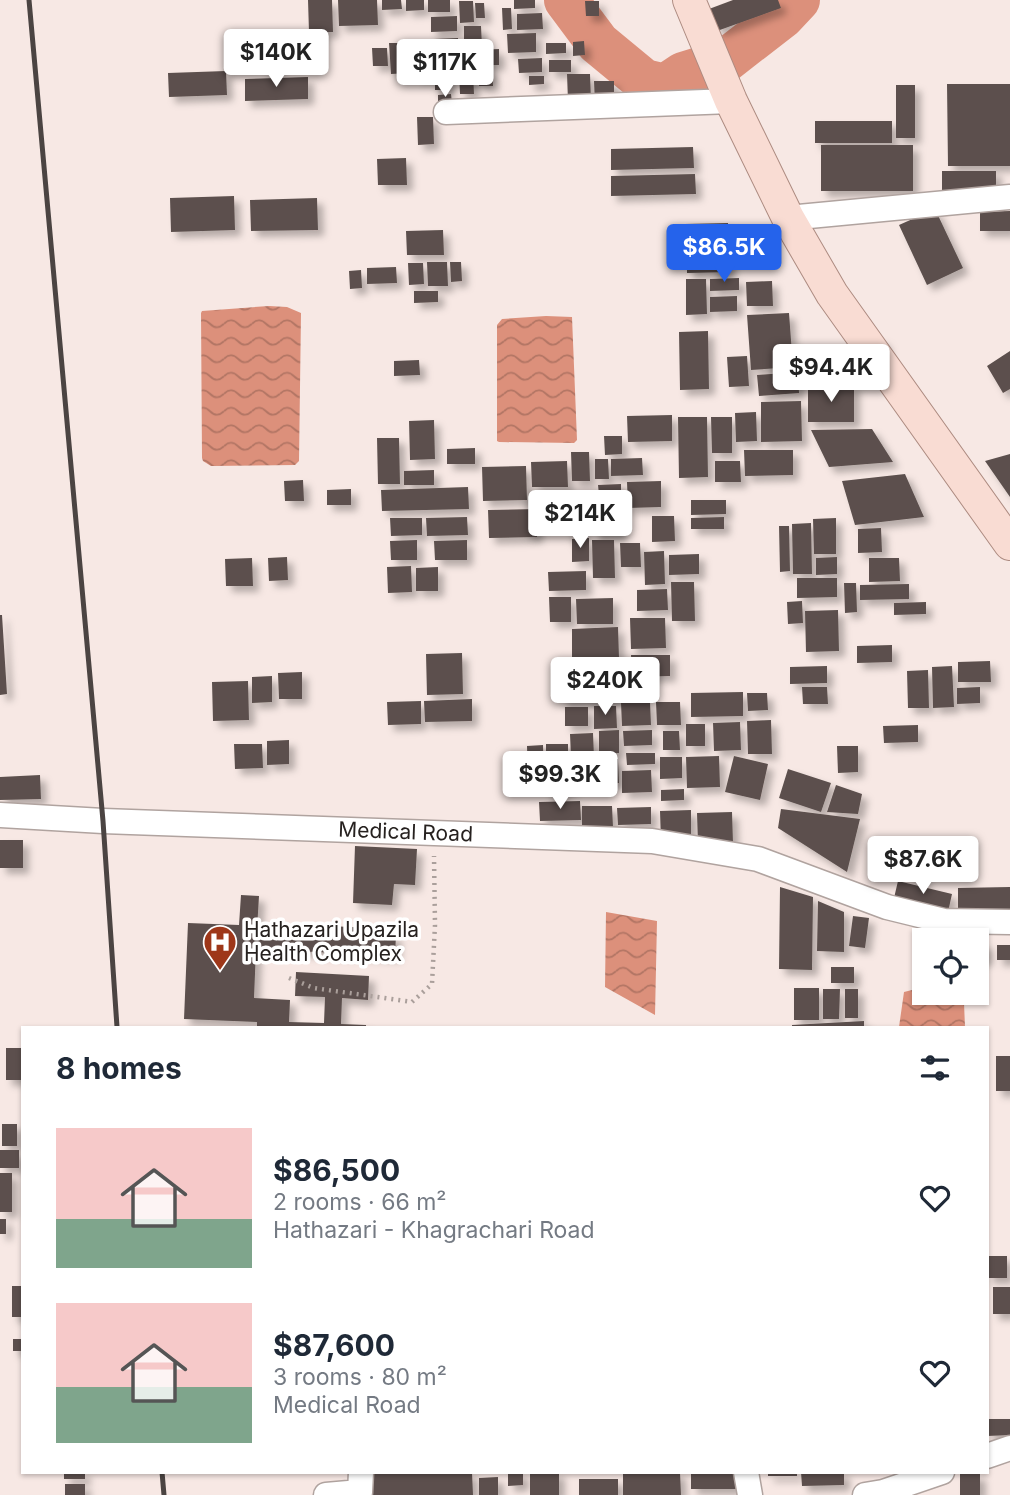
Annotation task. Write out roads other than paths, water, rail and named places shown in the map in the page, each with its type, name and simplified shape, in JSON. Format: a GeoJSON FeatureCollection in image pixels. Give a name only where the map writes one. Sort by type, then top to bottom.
{"type":"FeatureCollection","features":[{"type":"Feature","properties":{"kind":"main road"},"geometry":{"type":"LineString","coordinates":[[689,0],[728,92],[788,218],[832,294],[1010,544]]}},
{"type":"Feature","properties":{"kind":"street"},"geometry":{"type":"LineString","coordinates":[[446,111],[728,92]]}},
{"type":"Feature","properties":{"kind":"street"},"geometry":{"type":"LineString","coordinates":[[788,218],[1010,197]]}},
{"type":"Feature","properties":{"kind":"street","name":"Medical Road"},"geometry":{"type":"LineString","coordinates":[[0,815],[652,841],[758,859],[887,907],[944,921],[1010,922]]}},
{"type":"Feature","properties":{"kind":"street"},"geometry":{"type":"LineString","coordinates":[[989,1455],[1010,1448]]}},
{"type":"Feature","properties":{"kind":"street"},"geometry":{"type":"LineString","coordinates":[[326,1495],[360,1492],[361,1474]]}},
{"type":"Feature","properties":{"kind":"street"},"geometry":{"type":"LineString","coordinates":[[746,1474],[750,1495]]}},
{"type":"Feature","properties":{"kind":"street"},"geometry":{"type":"LineString","coordinates":[[865,1495],[883,1492],[936,1474]]}},
{"type":"Feature","properties":{"kind":"water"},"geometry":{"type":"Polygon","coordinates":[[[269,306],[287,307],[301,313],[299,461],[295,465],[211,466],[202,458],[201,313],[269,306]]]}},
{"type":"Feature","properties":{"kind":"water"},"geometry":{"type":"Polygon","coordinates":[[[572,317],[577,440],[574,443],[499,442],[497,325],[502,319],[572,317]]]}},
{"type":"Feature","properties":{"kind":"water"},"geometry":{"type":"Polygon","coordinates":[[[606,912],[657,921],[655,1015],[605,987],[606,912]]]}},
{"type":"Feature","properties":{"kind":"water"},"geometry":{"type":"Polygon","coordinates":[[[912,990],[912,1005],[964,1005],[965,1026],[899,1026],[904,992],[912,990]]]}},
{"type":"Feature","properties":{"kind":"waterway"},"geometry":{"type":"LineString","coordinates":[[566,0],[598,43],[644,81],[665,86],[683,74],[725,61],[783,16],[798,0]]}},
{"type":"Feature","properties":{"kind":"railway"},"geometry":{"type":"LineString","coordinates":[[29,0],[103,821],[117,1026]]}},
{"type":"Feature","properties":{"kind":"railway"},"geometry":{"type":"LineString","coordinates":[[162,1474],[164,1495]]}},
{"type":"Feature","properties":{"kind":"place","name":"Hathazari Upazila Health Complex"},"geometry":{"type":"Point","coordinates":[220,972]}}]}
